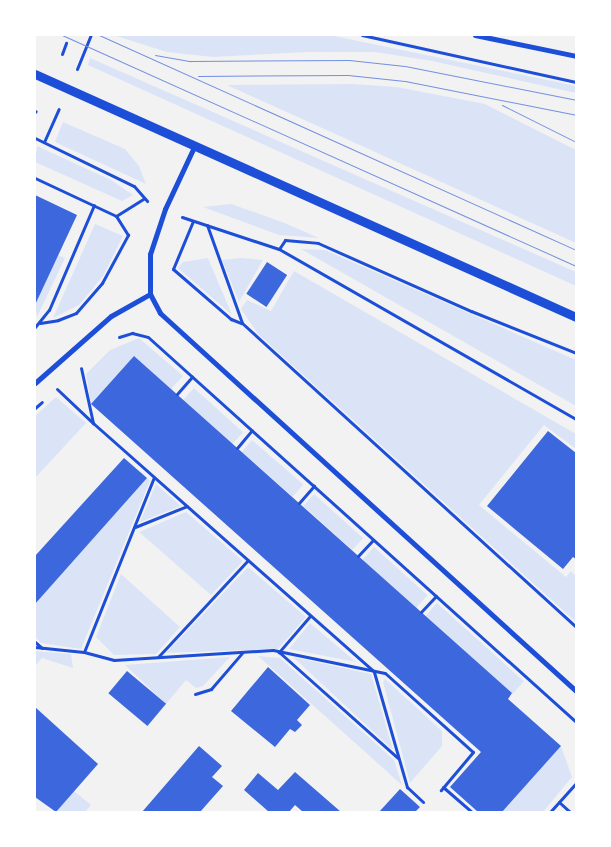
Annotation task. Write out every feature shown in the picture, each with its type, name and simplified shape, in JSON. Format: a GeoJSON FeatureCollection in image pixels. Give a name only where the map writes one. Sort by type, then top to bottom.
{"type":"FeatureCollection","features":[{"type":"Feature","properties":{"kind":"street"},"geometry":{"type":"LineString","coordinates":[[475,35],[576,56]]}},
{"type":"Feature","properties":{"kind":"street"},"geometry":{"type":"LineString","coordinates":[[35,74],[576,317]]}},
{"type":"Feature","properties":{"kind":"street"},"geometry":{"type":"LineString","coordinates":[[194,147],[156,232],[149,267],[150,294],[160,313],[174,329],[576,691]]}},
{"type":"Feature","properties":{"kind":"street"},"geometry":{"type":"LineString","coordinates":[[35,383],[111,316],[150,294]]}},
{"type":"Feature","properties":{"kind":"path"},"geometry":{"type":"LineString","coordinates":[[80,62],[91,35]]}},
{"type":"Feature","properties":{"kind":"path"},"geometry":{"type":"LineString","coordinates":[[362,35],[576,82]]}},
{"type":"Feature","properties":{"kind":"path"},"geometry":{"type":"LineString","coordinates":[[62,54],[66,43]]}},
{"type":"Feature","properties":{"kind":"path"},"geometry":{"type":"LineString","coordinates":[[44,142],[54,119]]}},
{"type":"Feature","properties":{"kind":"path"},"geometry":{"type":"LineString","coordinates":[[35,138],[134,186],[142,199],[116,216]]}},
{"type":"Feature","properties":{"kind":"path"},"geometry":{"type":"LineString","coordinates":[[35,178],[116,216],[128,235],[102,283],[76,312],[58,320],[39,323],[35,320]]}},
{"type":"Feature","properties":{"kind":"path"},"geometry":{"type":"LineString","coordinates":[[35,327],[49,310],[94,205]]}},
{"type":"Feature","properties":{"kind":"path"},"geometry":{"type":"LineString","coordinates":[[188,219],[279,249],[576,419]]}},
{"type":"Feature","properties":{"kind":"path"},"geometry":{"type":"LineString","coordinates":[[193,221],[173,269],[231,319],[242,323],[576,627]]}},
{"type":"Feature","properties":{"kind":"path"},"geometry":{"type":"LineString","coordinates":[[206,224],[242,323]]}},
{"type":"Feature","properties":{"kind":"path"},"geometry":{"type":"LineString","coordinates":[[279,249],[286,240],[318,242],[471,311],[576,353]]}},
{"type":"Feature","properties":{"kind":"path"},"geometry":{"type":"LineString","coordinates":[[114,340],[140,333],[252,430],[576,722]]}},
{"type":"Feature","properties":{"kind":"path"},"geometry":{"type":"LineString","coordinates":[[75,373],[87,362]]}},
{"type":"Feature","properties":{"kind":"path"},"geometry":{"type":"LineString","coordinates":[[81,368],[93,423]]}},
{"type":"Feature","properties":{"kind":"path"},"geometry":{"type":"LineString","coordinates":[[177,394],[192,377]]}},
{"type":"Feature","properties":{"kind":"path"},"geometry":{"type":"LineString","coordinates":[[35,408],[63,384]]}},
{"type":"Feature","properties":{"kind":"path"},"geometry":{"type":"LineString","coordinates":[[57,389],[374,672],[407,787],[423,802]]}},
{"type":"Feature","properties":{"kind":"path"},"geometry":{"type":"LineString","coordinates":[[237,448],[252,430]]}},
{"type":"Feature","properties":{"kind":"path"},"geometry":{"type":"LineString","coordinates":[[84,652],[154,477]]}},
{"type":"Feature","properties":{"kind":"path"},"geometry":{"type":"LineString","coordinates":[[299,503],[314,486]]}},
{"type":"Feature","properties":{"kind":"path"},"geometry":{"type":"LineString","coordinates":[[134,528],[187,506]]}},
{"type":"Feature","properties":{"kind":"path"},"geometry":{"type":"LineString","coordinates":[[358,556],[373,540]]}},
{"type":"Feature","properties":{"kind":"path"},"geometry":{"type":"LineString","coordinates":[[158,657],[248,560]]}},
{"type":"Feature","properties":{"kind":"path"},"geometry":{"type":"LineString","coordinates":[[421,612],[436,596]]}},
{"type":"Feature","properties":{"kind":"path"},"geometry":{"type":"LineString","coordinates":[[280,652],[310,616]]}},
{"type":"Feature","properties":{"kind":"path"},"geometry":{"type":"LineString","coordinates":[[35,642],[42,648]]}},
{"type":"Feature","properties":{"kind":"path"},"geometry":{"type":"LineString","coordinates":[[35,647],[84,652],[114,660],[243,652],[280,652],[385,673],[473,752],[442,788],[472,812]]}},
{"type":"Feature","properties":{"kind":"path"},"geometry":{"type":"LineString","coordinates":[[195,694],[210,689],[243,652]]}},
{"type":"Feature","properties":{"kind":"path"},"geometry":{"type":"LineString","coordinates":[[280,652],[399,759]]}},
{"type":"Feature","properties":{"kind":"path"},"geometry":{"type":"LineString","coordinates":[[550,812],[576,783]]}},
{"type":"Feature","properties":{"kind":"path"},"geometry":{"type":"LineString","coordinates":[[559,802],[570,812]]}},
{"type":"Feature","properties":{"kind":"shaded area"},"geometry":{"type":"Polygon","coordinates":[[[113,35],[329,35],[576,86],[576,93],[432,61],[375,52],[309,52],[213,57],[167,52],[113,35]]]}},
{"type":"Feature","properties":{"kind":"shaded area"},"geometry":{"type":"Polygon","coordinates":[[[90,58],[576,272],[576,286],[88,65],[90,58]]]}},
{"type":"Feature","properties":{"kind":"shaded area"},"geometry":{"type":"Polygon","coordinates":[[[352,84],[397,87],[485,104],[576,150],[576,243],[227,85],[352,84]]]}},
{"type":"Feature","properties":{"kind":"shaded area"},"geometry":{"type":"Polygon","coordinates":[[[63,122],[125,149],[139,166],[146,184],[55,142],[63,122]]]}},
{"type":"Feature","properties":{"kind":"shaded area"},"geometry":{"type":"Polygon","coordinates":[[[37,146],[111,180],[133,195],[122,201],[35,162],[37,146]]]}},
{"type":"Feature","properties":{"kind":"shaded area"},"geometry":{"type":"Polygon","coordinates":[[[231,204],[282,222],[319,238],[279,235],[203,207],[231,204]]]}},
{"type":"Feature","properties":{"kind":"shaded area"},"geometry":{"type":"Polygon","coordinates":[[[95,224],[123,236],[103,276],[79,305],[53,318],[95,224]]]}},
{"type":"Feature","properties":{"kind":"shaded area"},"geometry":{"type":"Polygon","coordinates":[[[301,249],[325,250],[576,360],[576,406],[301,249]]]}},
{"type":"Feature","properties":{"kind":"shaded area"},"geometry":{"type":"Polygon","coordinates":[[[58,255],[65,258],[37,317],[35,305],[58,255]]]}},
{"type":"Feature","properties":{"kind":"shaded area"},"geometry":{"type":"Polygon","coordinates":[[[208,258],[232,315],[178,268],[183,262],[208,258]]]}},
{"type":"Feature","properties":{"kind":"shaded area"},"geometry":{"type":"Polygon","coordinates":[[[241,258],[263,260],[239,302],[222,260],[241,258]]]}},
{"type":"Feature","properties":{"kind":"shaded area"},"geometry":{"type":"Polygon","coordinates":[[[294,271],[576,434],[576,449],[544,425],[479,505],[566,577],[571,571],[576,576],[576,622],[258,334],[241,309],[247,300],[271,311],[294,271]]]}},
{"type":"Feature","properties":{"kind":"shaded area"},"geometry":{"type":"Polygon","coordinates":[[[139,338],[183,376],[171,389],[134,356],[91,404],[86,374],[110,350],[139,338]]]}},
{"type":"Feature","properties":{"kind":"shaded area"},"geometry":{"type":"Polygon","coordinates":[[[194,388],[243,432],[232,444],[183,400],[194,388]]]}},
{"type":"Feature","properties":{"kind":"shaded area"},"geometry":{"type":"Polygon","coordinates":[[[56,397],[86,423],[35,478],[35,416],[56,397]]]}},
{"type":"Feature","properties":{"kind":"shaded area"},"geometry":{"type":"Polygon","coordinates":[[[252,440],[303,485],[293,497],[242,452],[252,440]]]}},
{"type":"Feature","properties":{"kind":"shaded area"},"geometry":{"type":"Polygon","coordinates":[[[147,478],[150,481],[81,649],[41,643],[35,637],[35,604],[147,478]]]}},
{"type":"Feature","properties":{"kind":"shaded area"},"geometry":{"type":"Polygon","coordinates":[[[156,484],[181,506],[140,522],[156,484]]]}},
{"type":"Feature","properties":{"kind":"shaded area"},"geometry":{"type":"Polygon","coordinates":[[[314,494],[363,538],[352,550],[303,506],[314,494]]]}},
{"type":"Feature","properties":{"kind":"shaded area"},"geometry":{"type":"Polygon","coordinates":[[[186,512],[243,561],[211,595],[139,532],[186,512]]]}},
{"type":"Feature","properties":{"kind":"shaded area"},"geometry":{"type":"Polygon","coordinates":[[[374,547],[428,595],[416,608],[363,560],[374,547]]]}},
{"type":"Feature","properties":{"kind":"shaded area"},"geometry":{"type":"Polygon","coordinates":[[[248,567],[306,617],[278,649],[166,653],[248,567]]]}},
{"type":"Feature","properties":{"kind":"shaded area"},"geometry":{"type":"Polygon","coordinates":[[[121,574],[180,627],[156,654],[114,655],[96,637],[121,574]]]}},
{"type":"Feature","properties":{"kind":"shaded area"},"geometry":{"type":"Polygon","coordinates":[[[437,603],[524,681],[513,694],[426,616],[437,603]]]}},
{"type":"Feature","properties":{"kind":"shaded area"},"geometry":{"type":"Polygon","coordinates":[[[310,623],[356,662],[289,649],[310,623]]]}},
{"type":"Feature","properties":{"kind":"shaded area"},"geometry":{"type":"Polygon","coordinates":[[[35,651],[71,654],[73,668],[42,658],[35,666],[35,651]]]}},
{"type":"Feature","properties":{"kind":"shaded area"},"geometry":{"type":"Polygon","coordinates":[[[258,656],[280,658],[394,760],[402,785],[258,656]]]}},
{"type":"Feature","properties":{"kind":"shaded area"},"geometry":{"type":"Polygon","coordinates":[[[230,657],[203,686],[196,688],[186,680],[166,704],[125,665],[230,657]]]}},
{"type":"Feature","properties":{"kind":"shaded area"},"geometry":{"type":"Polygon","coordinates":[[[293,657],[371,674],[393,750],[293,657]]]}},
{"type":"Feature","properties":{"kind":"shaded area"},"geometry":{"type":"Polygon","coordinates":[[[385,679],[442,731],[442,746],[410,783],[383,682],[385,679]]]}},
{"type":"Feature","properties":{"kind":"shaded area"},"geometry":{"type":"Polygon","coordinates":[[[561,746],[572,777],[543,812],[502,812],[561,746]]]}},
{"type":"Feature","properties":{"kind":"shaded area"},"geometry":{"type":"Polygon","coordinates":[[[74,791],[91,805],[85,812],[56,812],[74,791]]]}},
{"type":"Feature","properties":{"kind":"building"},"geometry":{"type":"Polygon","coordinates":[[[35,195],[77,215],[35,305],[35,195]]]}},
{"type":"Feature","properties":{"kind":"building"},"geometry":{"type":"Polygon","coordinates":[[[267,262],[287,275],[266,307],[246,294],[267,262]]]}},
{"type":"Feature","properties":{"kind":"building"},"geometry":{"type":"Polygon","coordinates":[[[134,356],[512,693],[508,699],[561,746],[502,812],[478,812],[450,787],[481,752],[91,404],[134,356]]]}},
{"type":"Feature","properties":{"kind":"building"},"geometry":{"type":"Polygon","coordinates":[[[548,431],[576,453],[576,559],[573,557],[563,569],[487,506],[548,431]]]}},
{"type":"Feature","properties":{"kind":"building"},"geometry":{"type":"Polygon","coordinates":[[[124,458],[147,478],[35,604],[35,556],[124,458]]]}},
{"type":"Feature","properties":{"kind":"building"},"geometry":{"type":"Polygon","coordinates":[[[268,667],[310,705],[297,720],[302,725],[295,732],[290,729],[275,747],[231,711],[268,667]]]}},
{"type":"Feature","properties":{"kind":"building"},"geometry":{"type":"Polygon","coordinates":[[[127,671],[166,704],[147,726],[108,693],[127,671]]]}},
{"type":"Feature","properties":{"kind":"building"},"geometry":{"type":"Polygon","coordinates":[[[35,707],[98,764],[56,812],[35,797],[35,707]]]}},
{"type":"Feature","properties":{"kind":"building"},"geometry":{"type":"Polygon","coordinates":[[[199,746],[222,766],[212,777],[223,786],[200,812],[142,812],[199,746]]]}},
{"type":"Feature","properties":{"kind":"building"},"geometry":{"type":"Polygon","coordinates":[[[295,772],[341,812],[303,812],[295,805],[289,812],[269,812],[244,790],[258,773],[278,790],[295,772]]]}},
{"type":"Feature","properties":{"kind":"building"},"geometry":{"type":"Polygon","coordinates":[[[400,789],[420,807],[415,812],[379,812],[400,789]]]}},
{"type":"Feature","properties":{"kind":"tram line"},"geometry":{"type":"LineString","coordinates":[[62,35],[576,266]]}},
{"type":"Feature","properties":{"kind":"tram line"},"geometry":{"type":"LineString","coordinates":[[99,35],[576,250]]}},
{"type":"Feature","properties":{"kind":"tram line"},"geometry":{"type":"LineString","coordinates":[[155,55],[190,61],[349,60],[405,66],[576,100]]}},
{"type":"Feature","properties":{"kind":"tram line"},"geometry":{"type":"LineString","coordinates":[[198,76],[348,75],[405,81],[576,115]]}},
{"type":"Feature","properties":{"kind":"tram line"},"geometry":{"type":"LineString","coordinates":[[502,105],[576,142]]}}]}
